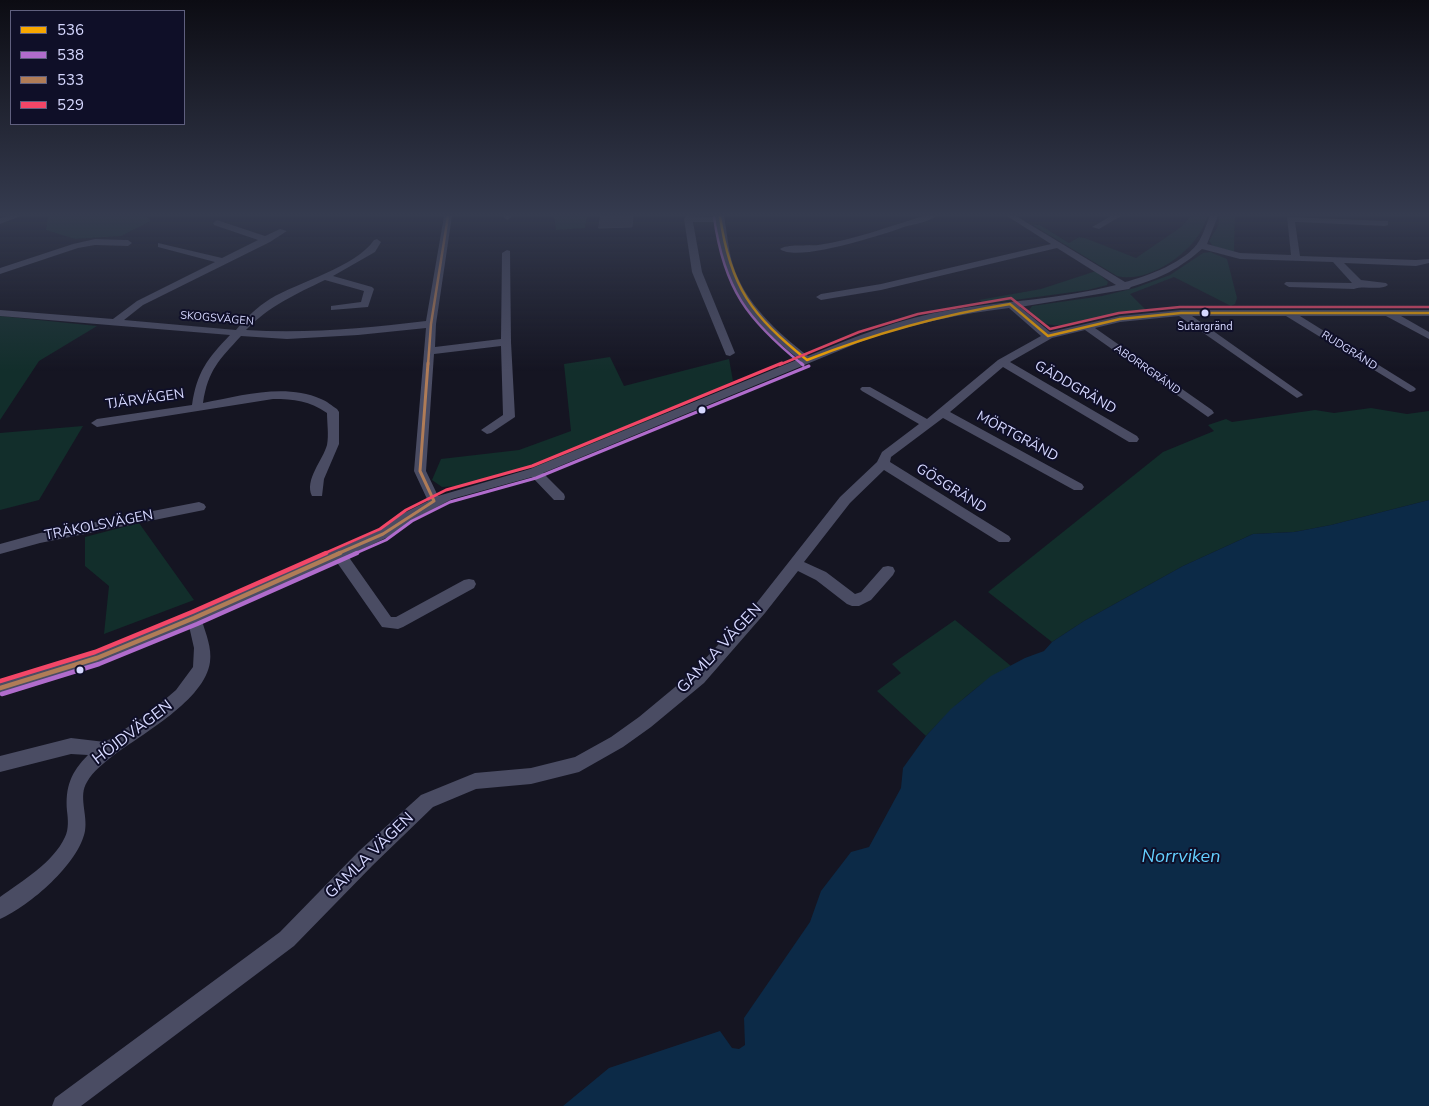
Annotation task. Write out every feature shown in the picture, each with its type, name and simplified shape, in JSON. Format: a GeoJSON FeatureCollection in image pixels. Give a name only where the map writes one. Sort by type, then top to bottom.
{"type":"FeatureCollection","features":[{"type":"Feature","properties":{"kind":"street"},"geometry":{"type":"LineString","coordinates":[[116,322],[140,303],[209,268]]}},
{"type":"Feature","properties":{"kind":"street"},"geometry":{"type":"LineString","coordinates":[[197,408],[200,389],[211,362],[256,314],[274,301],[342,268]]}},
{"type":"Feature","properties":{"kind":"street"},"geometry":{"type":"LineString","coordinates":[[434,501],[420,471],[431,324],[440,268]]}},
{"type":"Feature","properties":{"kind":"street"},"geometry":{"type":"LineString","coordinates":[[488,430],[509,417],[506,342],[507,268]]}},
{"type":"Feature","properties":{"kind":"street"},"geometry":{"type":"LineString","coordinates":[[696,268],[730,353]]}},
{"type":"Feature","properties":{"kind":"street"},"geometry":{"type":"LineString","coordinates":[[729,268],[734,282],[750,306],[795,352],[807,360]]}},
{"type":"Feature","properties":{"kind":"street"},"geometry":{"type":"LineString","coordinates":[[821,297],[881,288],[966,268]]}},
{"type":"Feature","properties":{"kind":"street"},"geometry":{"type":"LineString","coordinates":[[1096,268],[1126,287]]}},
{"type":"Feature","properties":{"kind":"street"},"geometry":{"type":"LineString","coordinates":[[0,688],[97,658],[194,618],[383,534],[434,501],[534,472],[861,338],[919,320],[1010,304],[1082,296],[1126,287],[1162,274],[1172,268]]}},
{"type":"Feature","properties":{"kind":"street"},"geometry":{"type":"LineString","coordinates":[[1343,268],[1358,283]]}},
{"type":"Feature","properties":{"kind":"street"},"geometry":{"type":"LineString","coordinates":[[326,277],[369,289],[362,316]]}},
{"type":"Feature","properties":{"kind":"street"},"geometry":{"type":"LineString","coordinates":[[1289,284],[1354,286],[1358,283],[1383,285]]}},
{"type":"Feature","properties":{"kind":"street"},"geometry":{"type":"LineString","coordinates":[[334,308],[365,304]]}},
{"type":"Feature","properties":{"kind":"street"},"geometry":{"type":"LineString","coordinates":[[1010,304],[1048,336]]}},
{"type":"Feature","properties":{"kind":"street","name":"RUDGRÄND"},"geometry":{"type":"LineString","coordinates":[[1288,312],[1410,389]]}},
{"type":"Feature","properties":{"kind":"street","name":"SKOGSVÄGEN"},"geometry":{"type":"LineString","coordinates":[[0,313],[287,336],[358,332],[431,324]]}},
{"type":"Feature","properties":{"kind":"street"},"geometry":{"type":"LineString","coordinates":[[1181,313],[1297,395]]}},
{"type":"Feature","properties":{"kind":"street","name":"GAMLA VÄGEN"},"geometry":{"type":"LineString","coordinates":[[63,1106],[287,939],[366,858],[427,801],[475,781],[531,776],[579,764],[645,722],[698,678],[760,609],[845,500],[883,464],[886,455],[942,413],[1002,362],[1048,336],[1120,319],[1181,313],[1429,313]]}},
{"type":"Feature","properties":{"kind":"street"},"geometry":{"type":"LineString","coordinates":[[1388,313],[1429,336]]}},
{"type":"Feature","properties":{"kind":"street","name":"ABORRGRÄND"},"geometry":{"type":"LineString","coordinates":[[1087,326],[1208,413]]}},
{"type":"Feature","properties":{"kind":"street"},"geometry":{"type":"LineString","coordinates":[[430,350],[506,342]]}},
{"type":"Feature","properties":{"kind":"street","name":"GÄDDGRÄND"},"geometry":{"type":"LineString","coordinates":[[1002,362],[1133,439]]}},
{"type":"Feature","properties":{"kind":"street"},"geometry":{"type":"LineString","coordinates":[[866,389],[926,424]]}},
{"type":"Feature","properties":{"kind":"street","name":"TJÄRVÄGEN"},"geometry":{"type":"LineString","coordinates":[[97,422],[197,408],[249,398],[290,395],[317,401],[333,412],[333,444],[318,479],[317,493]]}},
{"type":"Feature","properties":{"kind":"street","name":"MÖRTGRÄND"},"geometry":{"type":"LineString","coordinates":[[942,413],[1078,486]]}},
{"type":"Feature","properties":{"kind":"street","name":"GÖSGRÄND"},"geometry":{"type":"LineString","coordinates":[[883,464],[1004,539]]}},
{"type":"Feature","properties":{"kind":"street"},"geometry":{"type":"LineString","coordinates":[[534,472],[559,497]]}},
{"type":"Feature","properties":{"kind":"street","name":"TRÄKOLSVÄGEN"},"geometry":{"type":"LineString","coordinates":[[0,548],[40,538],[200,507]]}},
{"type":"Feature","properties":{"kind":"street"},"geometry":{"type":"LineString","coordinates":[[339,554],[387,623],[398,623],[469,584]]}},
{"type":"Feature","properties":{"kind":"street"},"geometry":{"type":"LineString","coordinates":[[794,563],[821,576],[852,600],[859,600],[866,596],[888,570]]}},
{"type":"Feature","properties":{"kind":"street","name":"HÖJDVÄGEN"},"geometry":{"type":"LineString","coordinates":[[0,909],[40,879],[67,853],[76,831],[74,804],[79,778],[95,759],[165,711],[186,691],[201,667],[202,647],[194,618]]}},
{"type":"Feature","properties":{"kind":"street"},"geometry":{"type":"LineString","coordinates":[[0,764],[71,746],[108,750]]}},
{"type":"Feature","properties":{"kind":"green space"},"geometry":{"type":"Polygon","coordinates":[[[1103,268],[1160,268],[1144,275],[1117,276],[1103,268]]]}},
{"type":"Feature","properties":{"kind":"green space"},"geometry":{"type":"Polygon","coordinates":[[[1181,268],[1229,268],[1237,298],[1235,304],[1231,306],[1174,277],[1130,294],[1147,311],[1107,316],[1072,324],[1052,325],[1036,318],[1029,310],[1032,306],[1102,296],[1135,288],[1170,275],[1181,268]]]}},
{"type":"Feature","properties":{"kind":"green space"},"geometry":{"type":"Polygon","coordinates":[[[1096,271],[1108,282],[1107,285],[1088,290],[985,304],[979,300],[1041,289],[1096,271]]]}},
{"type":"Feature","properties":{"kind":"green space"},"geometry":{"type":"Polygon","coordinates":[[[0,316],[97,326],[39,361],[0,420],[0,316]]]}},
{"type":"Feature","properties":{"kind":"green space"},"geometry":{"type":"Polygon","coordinates":[[[610,357],[624,386],[729,359],[733,381],[640,425],[536,467],[458,486],[442,487],[432,480],[441,459],[519,450],[571,431],[564,364],[610,357]]]}},
{"type":"Feature","properties":{"kind":"green space"},"geometry":{"type":"Polygon","coordinates":[[[1371,408],[1407,414],[1429,411],[1429,500],[1331,525],[1294,532],[1253,534],[1183,566],[1084,621],[1052,642],[988,592],[1163,452],[1214,431],[1208,425],[1226,419],[1232,422],[1315,410],[1334,413],[1371,408]]]}},
{"type":"Feature","properties":{"kind":"green space"},"geometry":{"type":"Polygon","coordinates":[[[83,426],[39,500],[0,510],[0,433],[83,426]]]}},
{"type":"Feature","properties":{"kind":"green space"},"geometry":{"type":"Polygon","coordinates":[[[139,523],[194,600],[104,634],[109,586],[85,566],[85,537],[139,523]]]}},
{"type":"Feature","properties":{"kind":"green space"},"geometry":{"type":"Polygon","coordinates":[[[955,620],[1011,666],[987,680],[965,697],[926,736],[877,691],[901,673],[892,664],[955,620]]]}},
{"type":"Feature","properties":{"kind":"water","name":"Norrviken"},"geometry":{"type":"Polygon","coordinates":[[[1429,500],[1429,1106],[563,1106],[609,1068],[720,1031],[732,1048],[739,1049],[745,1045],[744,1018],[810,922],[821,891],[851,852],[869,847],[901,788],[903,768],[926,736],[951,709],[991,676],[1025,658],[1044,651],[1052,642],[1084,621],[1183,566],[1253,534],[1294,532],[1331,525],[1429,500]]]}},
{"type":"Feature","properties":{"kind":"transit line","name":"533"},"geometry":{"type":"LineString","coordinates":[[434,501],[420,471],[431,324],[440,268]]}},
{"type":"Feature","properties":{"kind":"transit line","name":"538"},"geometry":{"type":"LineString","coordinates":[[724,268],[730,284],[752,318],[766,334],[803,365]]}},
{"type":"Feature","properties":{"kind":"transit line","name":"536"},"geometry":{"type":"LineString","coordinates":[[731,268],[736,281],[757,314],[771,330],[807,360]]}},
{"type":"Feature","properties":{"kind":"transit line","name":"529"},"geometry":{"type":"LineString","coordinates":[[0,681],[95,652],[192,612],[380,529],[406,510],[446,490],[532,466],[859,332],[918,314],[1011,298],[1050,329],[1119,313],[1180,307],[1429,307]]}},
{"type":"Feature","properties":{"kind":"transit line","name":"536"},"geometry":{"type":"LineString","coordinates":[[807,360],[857,341],[932,319],[1010,304],[1048,336],[1120,319],[1181,313],[1429,313]]}},
{"type":"Feature","properties":{"kind":"transit line","name":"538"},"geometry":{"type":"LineString","coordinates":[[2,694],[99,664],[197,624],[386,540],[412,521],[450,502],[536,478],[809,366]]}},
{"type":"Feature","properties":{"kind":"transit line","name":"533"},"geometry":{"type":"LineString","coordinates":[[0,688],[97,658],[194,618],[383,534],[434,501]]}},
{"type":"Feature","properties":{"kind":"place","name":"Sutargränd"},"geometry":{"type":"Point","coordinates":[1205,313]}}]}
